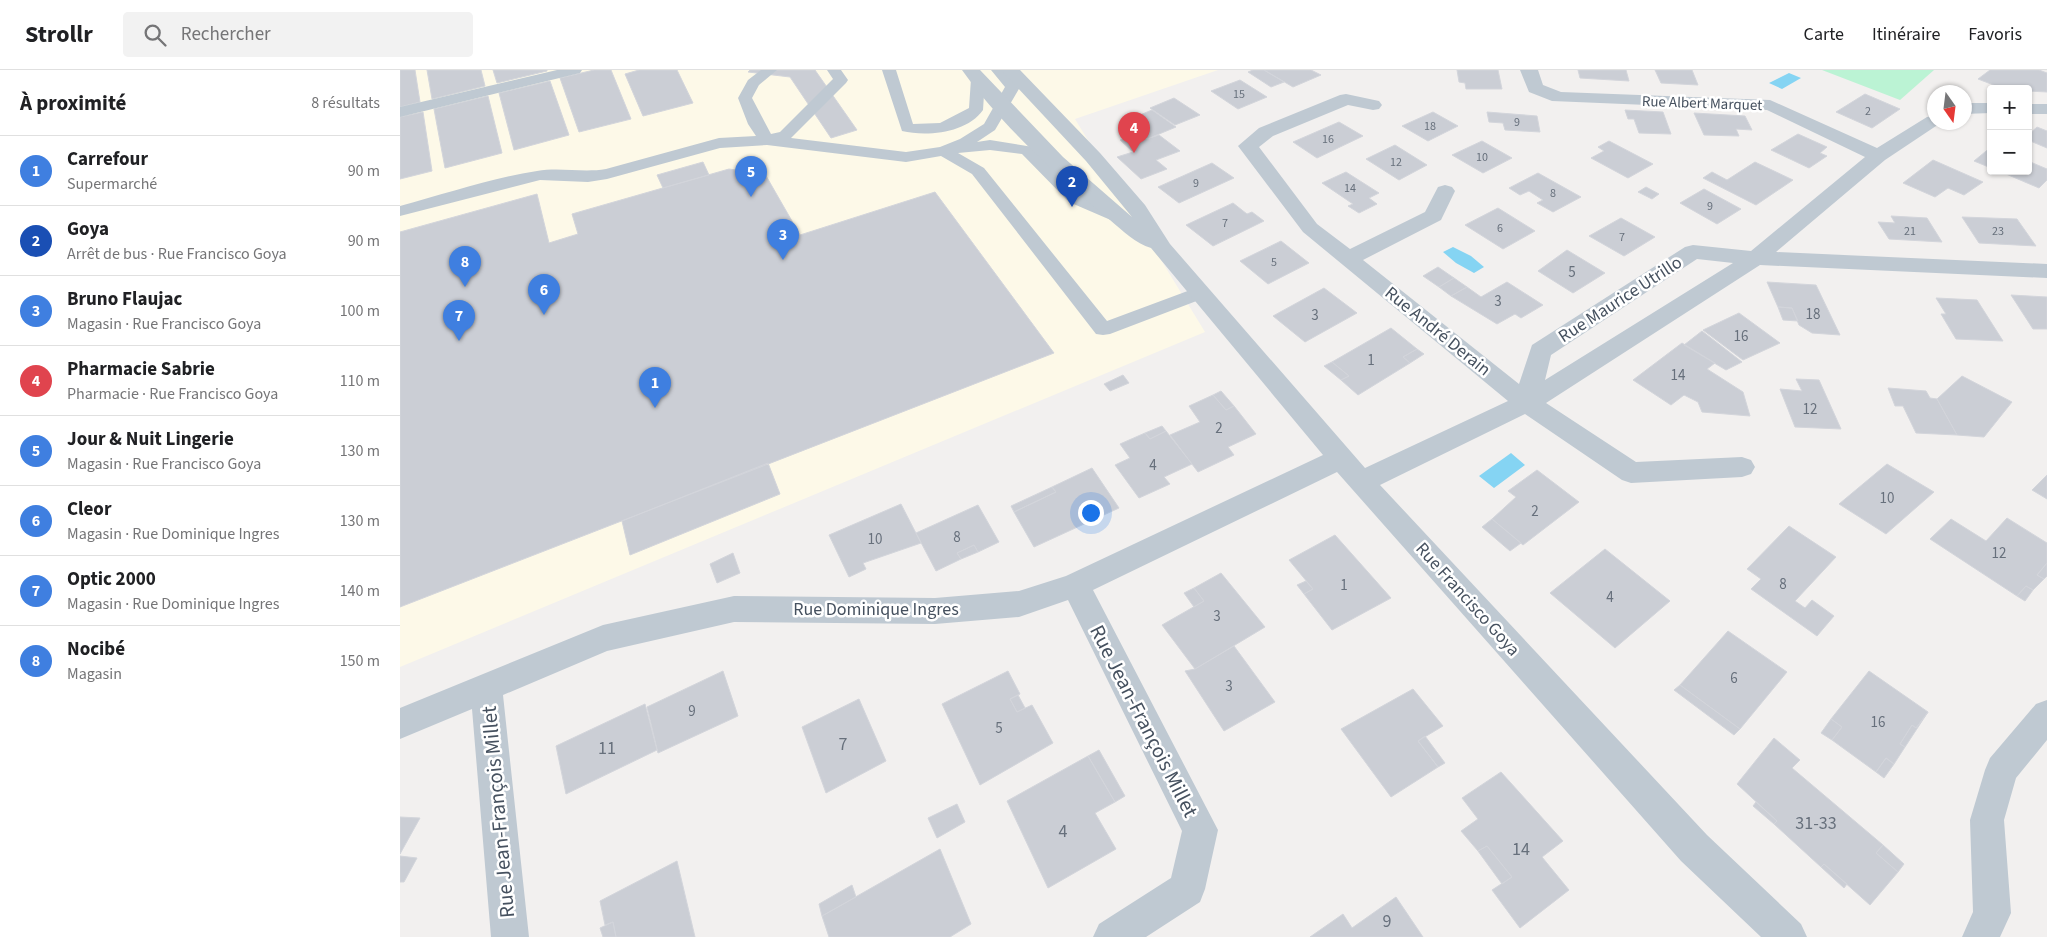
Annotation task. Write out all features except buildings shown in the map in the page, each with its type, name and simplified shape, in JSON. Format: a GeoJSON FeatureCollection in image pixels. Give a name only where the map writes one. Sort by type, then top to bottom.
{"type":"FeatureCollection","features":[{"type":"Feature","properties":{"kind":"street","name":"Rue Francisco Goya"},"geometry":{"type":"LineString","coordinates":[[1010,70],[1093,157],[1138,209],[1162,248],[1351,470],[1694,848],[1788,937]]}},
{"type":"Feature","properties":{"kind":"street","name":"Rue Albert Marquet"},"geometry":{"type":"LineString","coordinates":[[1529,70],[1535,88],[1558,97],[1770,105],[1878,156]]}},
{"type":"Feature","properties":{"kind":"street","name":"Rue Francisco Goya"},"geometry":{"type":"LineString","coordinates":[[975,74],[1001,106],[1076,180],[1119,218],[1162,248]]}},
{"type":"Feature","properties":{"kind":"street","name":"Rue André Derain"},"geometry":{"type":"LineString","coordinates":[[1373,106],[1346,99],[1266,132],[1248,146],[1310,228],[1527,403]]}},
{"type":"Feature","properties":{"kind":"street"},"geometry":{"type":"LineString","coordinates":[[1972,109],[1987,108]]}},
{"type":"Feature","properties":{"kind":"street"},"geometry":{"type":"LineString","coordinates":[[2032,109],[2047,110]]}},
{"type":"Feature","properties":{"kind":"street"},"geometry":{"type":"LineString","coordinates":[[1351,470],[1527,403],[1756,258],[1878,156],[1927,125]]}},
{"type":"Feature","properties":{"kind":"street"},"geometry":{"type":"LineString","coordinates":[[1348,259],[1434,216],[1445,191]]}},
{"type":"Feature","properties":{"kind":"street","name":"Rue Maurice Utrillo"},"geometry":{"type":"LineString","coordinates":[[1527,403],[1540,351],[1693,252],[1756,258],[2047,271]]}},
{"type":"Feature","properties":{"kind":"street"},"geometry":{"type":"LineString","coordinates":[[1527,403],[1631,473],[1742,467]]}},
{"type":"Feature","properties":{"kind":"street","name":"Rue Dominique Ingres"},"geometry":{"type":"LineString","coordinates":[[400,724],[603,638],[734,609],[935,611],[1019,604],[1075,585],[1351,470]]}},
{"type":"Feature","properties":{"kind":"street","name":"Rue Jean-François Millet"},"geometry":{"type":"LineString","coordinates":[[1075,585],[1200,830],[1188,890],[1112,937]]}},
{"type":"Feature","properties":{"kind":"street","name":"Rue Jean-François Millet"},"geometry":{"type":"LineString","coordinates":[[486,686],[510,937]]}},
{"type":"Feature","properties":{"kind":"street"},"geometry":{"type":"LineString","coordinates":[[1981,937],[1992,913],[1987,820],[1999,778],[2002,770],[2047,715]]}},
{"type":"Feature","properties":{"kind":"lane"},"geometry":{"type":"LineString","coordinates":[[400,112],[575,70]]}},
{"type":"Feature","properties":{"kind":"lane"},"geometry":{"type":"LineString","coordinates":[[767,140],[756,124],[745,98],[753,83],[770,70]]}},
{"type":"Feature","properties":{"kind":"lane"},"geometry":{"type":"LineString","coordinates":[[767,140],[785,135],[841,80],[834,70]]}},
{"type":"Feature","properties":{"kind":"lane"},"geometry":{"type":"LineString","coordinates":[[889,70],[907,128],[925,131],[961,122],[976,110],[975,74]]}},
{"type":"Feature","properties":{"kind":"lane"},"geometry":{"type":"LineString","coordinates":[[942,151],[966,142],[990,127],[1012,87],[998,70]]}},
{"type":"Feature","properties":{"kind":"lane"},"geometry":{"type":"LineString","coordinates":[[400,211],[514,180],[540,176],[588,178],[719,143],[767,140],[906,157],[990,145],[1027,150],[1075,198],[1119,218]]}},
{"type":"Feature","properties":{"kind":"lane"},"geometry":{"type":"LineString","coordinates":[[942,151],[978,171],[1103,329],[1200,294]]}},
{"type":"Feature","properties":{"kind":"shaded area"},"geometry":{"type":"Polygon","coordinates":[[[400,70],[1218,70],[1075,119],[1205,332],[400,667],[400,70]]]}},
{"type":"Feature","properties":{"kind":"green space"},"geometry":{"type":"Polygon","coordinates":[[[1822,70],[1934,70],[1900,100],[1822,70]]]}},
{"type":"Feature","properties":{"kind":"water"},"geometry":{"type":"Polygon","coordinates":[[[1789,73],[1801,78],[1782,89],[1769,83],[1789,73]]]}},
{"type":"Feature","properties":{"kind":"water"},"geometry":{"type":"Polygon","coordinates":[[[1453,247],[1471,256],[1484,267],[1474,273],[1456,263],[1443,252],[1453,247]]]}},
{"type":"Feature","properties":{"kind":"water"},"geometry":{"type":"Polygon","coordinates":[[[1511,453],[1525,465],[1494,488],[1479,476],[1511,453]]]}},
{"type":"Feature","properties":{"kind":"place","name":"Pharmacie Sabrie"},"geometry":{"type":"Point","coordinates":[1134,153]}},
{"type":"Feature","properties":{"kind":"place","name":"Jour & Nuit Lingerie"},"geometry":{"type":"Point","coordinates":[751,197]}},
{"type":"Feature","properties":{"kind":"place","name":"Goya"},"geometry":{"type":"Point","coordinates":[1072,207]}},
{"type":"Feature","properties":{"kind":"place","name":"Bruno Flaujac"},"geometry":{"type":"Point","coordinates":[783,260]}},
{"type":"Feature","properties":{"kind":"place","name":"Nocibé"},"geometry":{"type":"Point","coordinates":[465,287]}},
{"type":"Feature","properties":{"kind":"place","name":"Cleor"},"geometry":{"type":"Point","coordinates":[544,315]}},
{"type":"Feature","properties":{"kind":"place","name":"Optic 2000"},"geometry":{"type":"Point","coordinates":[459,341]}},
{"type":"Feature","properties":{"kind":"place","name":"Carrefour"},"geometry":{"type":"Point","coordinates":[655,408]}}]}
